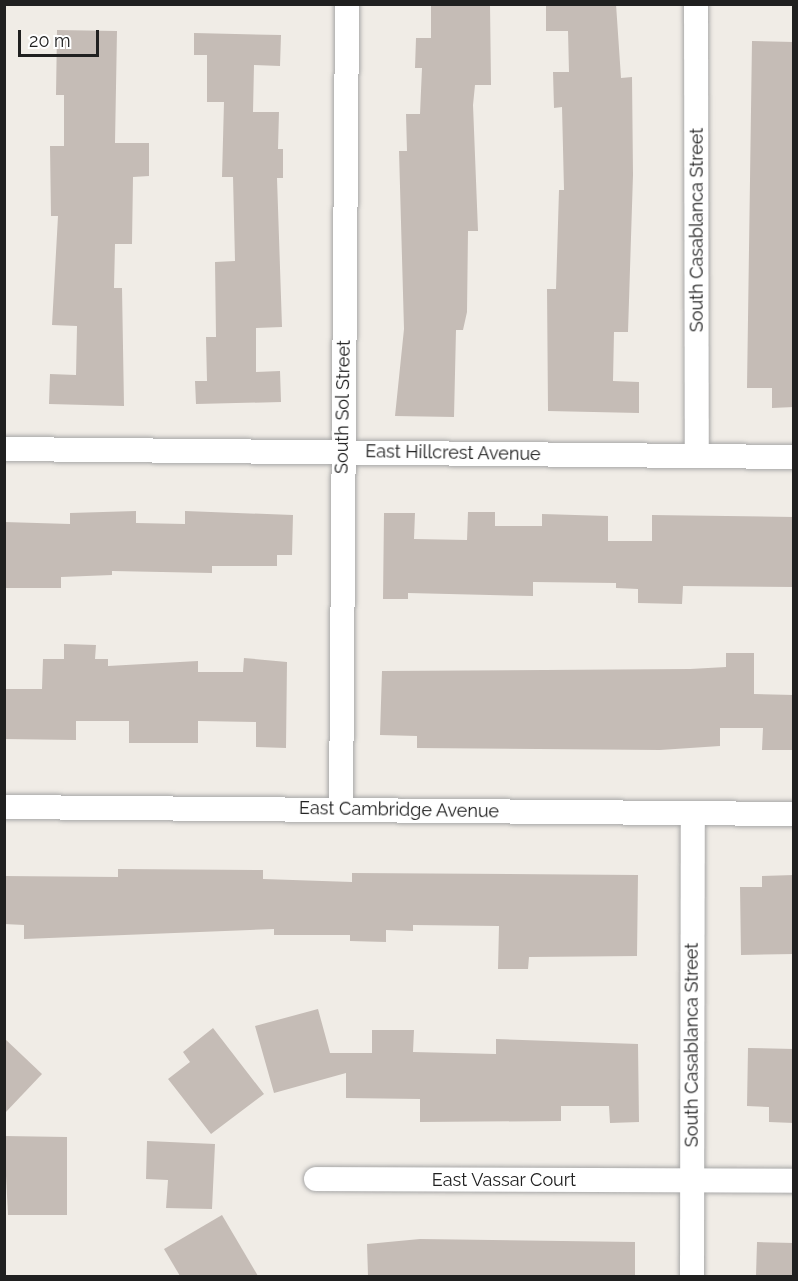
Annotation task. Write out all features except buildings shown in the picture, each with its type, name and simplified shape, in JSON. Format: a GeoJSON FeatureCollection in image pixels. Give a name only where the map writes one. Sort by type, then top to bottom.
{"type":"FeatureCollection","features":[{"type":"Feature","properties":{"kind":"street","name":"South Sol Street"},"geometry":{"type":"LineString","coordinates":[[341,809],[347,4]]}},
{"type":"Feature","properties":{"kind":"street","name":"South Casablanca Street"},"geometry":{"type":"LineString","coordinates":[[696,4],[697,455]]}},
{"type":"Feature","properties":{"kind":"street","name":"East Hillcrest Avenue"},"geometry":{"type":"LineString","coordinates":[[4,449],[794,457]]}},
{"type":"Feature","properties":{"kind":"street","name":"East Cambridge Avenue"},"geometry":{"type":"LineString","coordinates":[[4,807],[794,814]]}},
{"type":"Feature","properties":{"kind":"street","name":"South Casablanca Street"},"geometry":{"type":"LineString","coordinates":[[692,1276],[693,813]]}},
{"type":"Feature","properties":{"kind":"street","name":"East Vassar Court"},"geometry":{"type":"LineString","coordinates":[[316,1179],[794,1181]]}}]}
